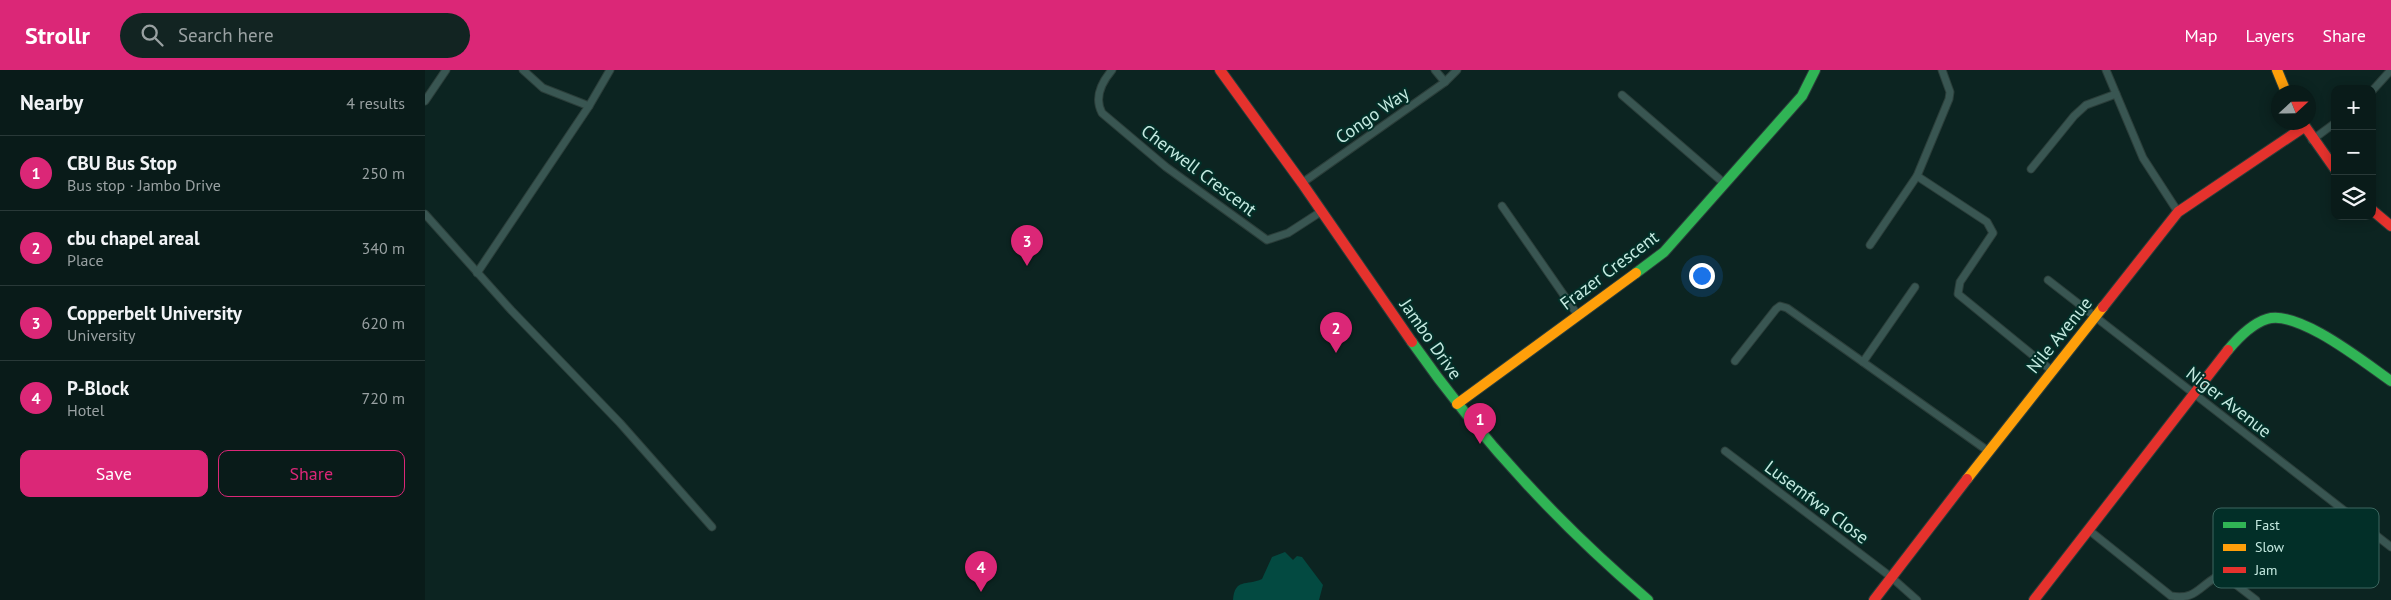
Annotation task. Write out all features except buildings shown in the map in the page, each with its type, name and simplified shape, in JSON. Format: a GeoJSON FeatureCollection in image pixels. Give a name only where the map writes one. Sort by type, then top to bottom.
{"type":"FeatureCollection","features":[{"type":"Feature","properties":{"kind":"street"},"geometry":{"type":"LineString","coordinates":[[425,101],[446,70]]}},
{"type":"Feature","properties":{"kind":"street"},"geometry":{"type":"LineString","coordinates":[[523,70],[543,88],[589,106]]}},
{"type":"Feature","properties":{"kind":"street"},"geometry":{"type":"LineString","coordinates":[[477,273],[589,106],[610,70]]}},
{"type":"Feature","properties":{"kind":"street","name":"Cherwell Crescent"},"geometry":{"type":"LineString","coordinates":[[1112,70],[1100,90],[1098,106],[1102,113],[1166,167],[1267,240],[1288,233],[1322,211]]}},
{"type":"Feature","properties":{"kind":"street","name":"Jambo Drive"},"geometry":{"type":"LineString","coordinates":[[1219,70],[1303,183],[1457,404],[1553,512],[1592,552],[1648,600]]}},
{"type":"Feature","properties":{"kind":"street"},"geometry":{"type":"LineString","coordinates":[[1435,70],[1445,82]]}},
{"type":"Feature","properties":{"kind":"street","name":"Congo Way"},"geometry":{"type":"LineString","coordinates":[[1303,183],[1445,82],[1457,70]]}},
{"type":"Feature","properties":{"kind":"street","name":"Frazer Crescent"},"geometry":{"type":"LineString","coordinates":[[1457,404],[1577,314],[1664,252],[1802,96],[1815,70]]}},
{"type":"Feature","properties":{"kind":"street"},"geometry":{"type":"LineString","coordinates":[[1870,244],[1917,176],[1949,99],[1950,92],[1942,70]]}},
{"type":"Feature","properties":{"kind":"street"},"geometry":{"type":"LineString","coordinates":[[2106,70],[2143,158],[2178,212]]}},
{"type":"Feature","properties":{"kind":"street"},"geometry":{"type":"LineString","coordinates":[[2277,70],[2283,85]]}},
{"type":"Feature","properties":{"kind":"street"},"geometry":{"type":"LineString","coordinates":[[2376,87],[2391,70]]}},
{"type":"Feature","properties":{"kind":"street"},"geometry":{"type":"LineString","coordinates":[[2031,169],[2073,116],[2085,105],[2116,94]]}},
{"type":"Feature","properties":{"kind":"street"},"geometry":{"type":"LineString","coordinates":[[1622,96],[1725,184]]}},
{"type":"Feature","properties":{"kind":"street"},"geometry":{"type":"LineString","coordinates":[[2312,140],[2331,126]]}},
{"type":"Feature","properties":{"kind":"street","name":"Nile Avenue"},"geometry":{"type":"LineString","coordinates":[[1874,600],[1987,451],[2007,429],[2051,370],[2096,317],[2178,212],[2296,130]]}},
{"type":"Feature","properties":{"kind":"street"},"geometry":{"type":"LineString","coordinates":[[2306,130],[2331,164]]}},
{"type":"Feature","properties":{"kind":"street"},"geometry":{"type":"LineString","coordinates":[[1917,176],[1987,222],[1993,233],[1960,282],[1958,294],[2051,370]]}},
{"type":"Feature","properties":{"kind":"street"},"geometry":{"type":"LineString","coordinates":[[1503,206],[1577,314]]}},
{"type":"Feature","properties":{"kind":"street"},"geometry":{"type":"LineString","coordinates":[[2376,213],[2391,226]]}},
{"type":"Feature","properties":{"kind":"street"},"geometry":{"type":"LineString","coordinates":[[425,214],[477,273],[621,423],[712,527]]}},
{"type":"Feature","properties":{"kind":"street","name":"Niger Avenue"},"geometry":{"type":"LineString","coordinates":[[2048,280],[2341,508]]}},
{"type":"Feature","properties":{"kind":"street"},"geometry":{"type":"LineString","coordinates":[[1863,362],[1915,287]]}},
{"type":"Feature","properties":{"kind":"street"},"geometry":{"type":"LineString","coordinates":[[1735,360],[1775,309],[1780,306],[1787,308],[1987,451]]}},
{"type":"Feature","properties":{"kind":"street"},"geometry":{"type":"LineString","coordinates":[[2034,600],[2090,531],[2232,345],[2258,323],[2271,318],[2287,318],[2306,326],[2391,382]]}},
{"type":"Feature","properties":{"kind":"street","name":"Lusemfwa Close"},"geometry":{"type":"LineString","coordinates":[[1725,451],[1891,577],[1917,600]]}},
{"type":"Feature","properties":{"kind":"street"},"geometry":{"type":"LineString","coordinates":[[2090,531],[2171,598],[2182,599],[2194,596],[2213,579]]}},
{"type":"Feature","properties":{"kind":"street","name":"Niger Avenue"},"geometry":{"type":"LineString","coordinates":[[2379,538],[2391,547]]}},
{"type":"Feature","properties":{"kind":"street"},"geometry":{"type":"LineString","coordinates":[[2240,588],[2256,600]]}},
{"type":"Feature","properties":{"kind":"shaded area"},"geometry":{"type":"Polygon","coordinates":[[[1285,552],[1293,560],[1297,556],[1302,557],[1323,585],[1319,600],[1233,600],[1236,588],[1242,584],[1262,579],[1272,557],[1285,552]]]}},
{"type":"Feature","properties":{"kind":"traffic: fast"},"geometry":{"type":"LineString","coordinates":[[1636,273],[1664,252],[1802,96],[1815,70]]}},
{"type":"Feature","properties":{"kind":"traffic: fast"},"geometry":{"type":"LineString","coordinates":[[2228,350],[2256,324],[2267,319],[2280,318],[2313,329],[2349,351],[2391,381]]}},
{"type":"Feature","properties":{"kind":"traffic: fast"},"geometry":{"type":"LineString","coordinates":[[1412,342],[1465,412],[1522,478],[1583,541],[1648,600]]}},
{"type":"Feature","properties":{"kind":"traffic: slow"},"geometry":{"type":"LineString","coordinates":[[2277,70],[2283,85]]}},
{"type":"Feature","properties":{"kind":"traffic: slow"},"geometry":{"type":"LineString","coordinates":[[1457,404],[1636,273]]}},
{"type":"Feature","properties":{"kind":"traffic: slow"},"geometry":{"type":"LineString","coordinates":[[1967,479],[2103,307]]}},
{"type":"Feature","properties":{"kind":"traffic: jam"},"geometry":{"type":"LineString","coordinates":[[1220,70],[1302,183],[1412,342]]}},
{"type":"Feature","properties":{"kind":"traffic: jam"},"geometry":{"type":"LineString","coordinates":[[2103,307],[2178,212],[2300,130]]}},
{"type":"Feature","properties":{"kind":"traffic: jam"},"geometry":{"type":"LineString","coordinates":[[2308,130],[2331,163]]}},
{"type":"Feature","properties":{"kind":"traffic: jam"},"geometry":{"type":"LineString","coordinates":[[2376,213],[2391,226]]}},
{"type":"Feature","properties":{"kind":"traffic: jam"},"geometry":{"type":"LineString","coordinates":[[2034,600],[2228,350]]}},
{"type":"Feature","properties":{"kind":"traffic: jam"},"geometry":{"type":"LineString","coordinates":[[1874,600],[1967,479]]}},
{"type":"Feature","properties":{"kind":"place","name":"Copperbelt University"},"geometry":{"type":"Point","coordinates":[1027,266]}},
{"type":"Feature","properties":{"kind":"place","name":"cbu chapel areal"},"geometry":{"type":"Point","coordinates":[1336,353]}},
{"type":"Feature","properties":{"kind":"place","name":"CBU Bus Stop"},"geometry":{"type":"Point","coordinates":[1480,444]}},
{"type":"Feature","properties":{"kind":"place","name":"P-Block"},"geometry":{"type":"Point","coordinates":[981,592]}}]}
